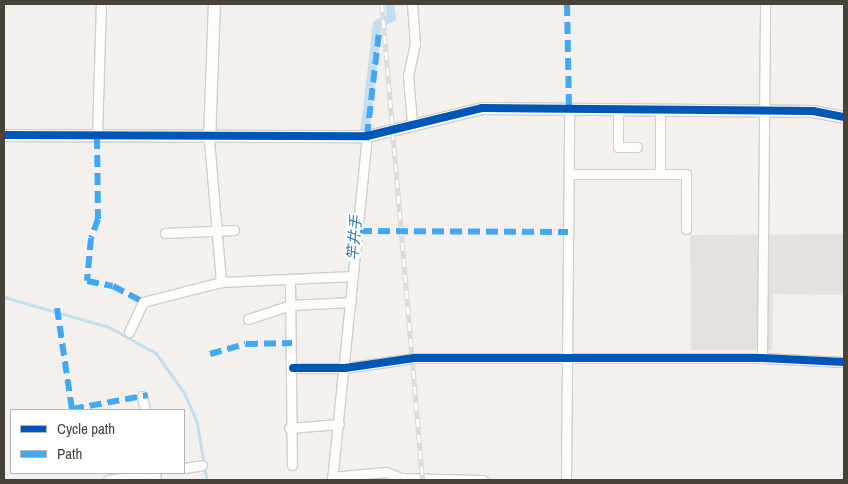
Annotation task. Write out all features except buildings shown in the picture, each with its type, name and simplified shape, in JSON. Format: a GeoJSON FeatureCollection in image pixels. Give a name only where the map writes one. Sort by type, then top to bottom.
{"type":"FeatureCollection","features":[{"type":"Feature","properties":{"kind":"street"},"geometry":{"type":"LineString","coordinates":[[97,137],[101,4]]}},
{"type":"Feature","properties":{"kind":"street"},"geometry":{"type":"LineString","coordinates":[[214,4],[209,139],[214,230],[222,282]]}},
{"type":"Feature","properties":{"kind":"street"},"geometry":{"type":"LineString","coordinates":[[412,4],[415,44],[408,76],[412,122]]}},
{"type":"Feature","properties":{"kind":"street"},"geometry":{"type":"LineString","coordinates":[[762,358],[765,4]]}},
{"type":"Feature","properties":{"kind":"street"},"geometry":{"type":"LineString","coordinates":[[4,134],[209,139],[367,136],[412,122],[482,108],[765,111],[844,117]]}},
{"type":"Feature","properties":{"kind":"street"},"geometry":{"type":"LineString","coordinates":[[566,480],[569,109]]}},
{"type":"Feature","properties":{"kind":"street"},"geometry":{"type":"LineString","coordinates":[[618,110],[618,147],[637,147]]}},
{"type":"Feature","properties":{"kind":"street"},"geometry":{"type":"LineString","coordinates":[[660,110],[660,174]]}},
{"type":"Feature","properties":{"kind":"street"},"geometry":{"type":"LineString","coordinates":[[367,136],[345,368],[332,479],[386,472],[401,478],[483,480]]}},
{"type":"Feature","properties":{"kind":"street"},"geometry":{"type":"LineString","coordinates":[[568,174],[686,174],[686,229]]}},
{"type":"Feature","properties":{"kind":"street"},"geometry":{"type":"LineString","coordinates":[[165,233],[234,230]]}},
{"type":"Feature","properties":{"kind":"street"},"geometry":{"type":"LineString","coordinates":[[129,332],[143,302],[222,282],[354,276]]}},
{"type":"Feature","properties":{"kind":"street"},"geometry":{"type":"LineString","coordinates":[[290,280],[293,368],[290,428],[292,465]]}},
{"type":"Feature","properties":{"kind":"street"},"geometry":{"type":"LineString","coordinates":[[248,320],[291,305],[351,302]]}},
{"type":"Feature","properties":{"kind":"street"},"geometry":{"type":"LineString","coordinates":[[293,368],[345,368],[414,358],[762,358],[844,362]]}},
{"type":"Feature","properties":{"kind":"street"},"geometry":{"type":"LineString","coordinates":[[142,396],[145,409]]}},
{"type":"Feature","properties":{"kind":"street"},"geometry":{"type":"LineString","coordinates":[[290,428],[339,424]]}},
{"type":"Feature","properties":{"kind":"street"},"geometry":{"type":"LineString","coordinates":[[185,468],[202,465]]}},
{"type":"Feature","properties":{"kind":"street"},"geometry":{"type":"LineString","coordinates":[[108,480],[149,474]]}},
{"type":"Feature","properties":{"kind":"shaded area"},"geometry":{"type":"Polygon","coordinates":[[[844,234],[844,295],[773,294],[772,350],[691,350],[690,235],[844,234]]]}},
{"type":"Feature","properties":{"kind":"waterway","name":"竿井手"},"geometry":{"type":"LineString","coordinates":[[363,141],[377,24],[391,17],[389,4]]}},
{"type":"Feature","properties":{"kind":"waterway"},"geometry":{"type":"LineString","coordinates":[[4,297],[109,327],[156,353],[184,392],[197,421],[207,480]]}},
{"type":"Feature","properties":{"kind":"railway"},"geometry":{"type":"LineString","coordinates":[[382,4],[423,480]]}},
{"type":"Feature","properties":{"kind":"marked path"},"geometry":{"type":"LineString","coordinates":[[567,4],[569,109]]}},
{"type":"Feature","properties":{"kind":"marked path"},"geometry":{"type":"LineString","coordinates":[[367,136],[379,33]]}},
{"type":"Feature","properties":{"kind":"marked path"},"geometry":{"type":"LineString","coordinates":[[97,137],[98,219],[91,238],[87,281],[113,286],[143,302]]}},
{"type":"Feature","properties":{"kind":"marked path"},"geometry":{"type":"LineString","coordinates":[[360,231],[568,232]]}},
{"type":"Feature","properties":{"kind":"marked path"},"geometry":{"type":"LineString","coordinates":[[57,308],[72,409],[148,395]]}},
{"type":"Feature","properties":{"kind":"marked path"},"geometry":{"type":"LineString","coordinates":[[210,354],[246,344],[292,343]]}},
{"type":"Feature","properties":{"kind":"cycle path"},"geometry":{"type":"LineString","coordinates":[[4,135],[367,136],[482,108],[813,111],[844,117]]}},
{"type":"Feature","properties":{"kind":"cycle path"},"geometry":{"type":"LineString","coordinates":[[293,368],[345,368],[414,358],[762,358],[844,362]]}}]}
